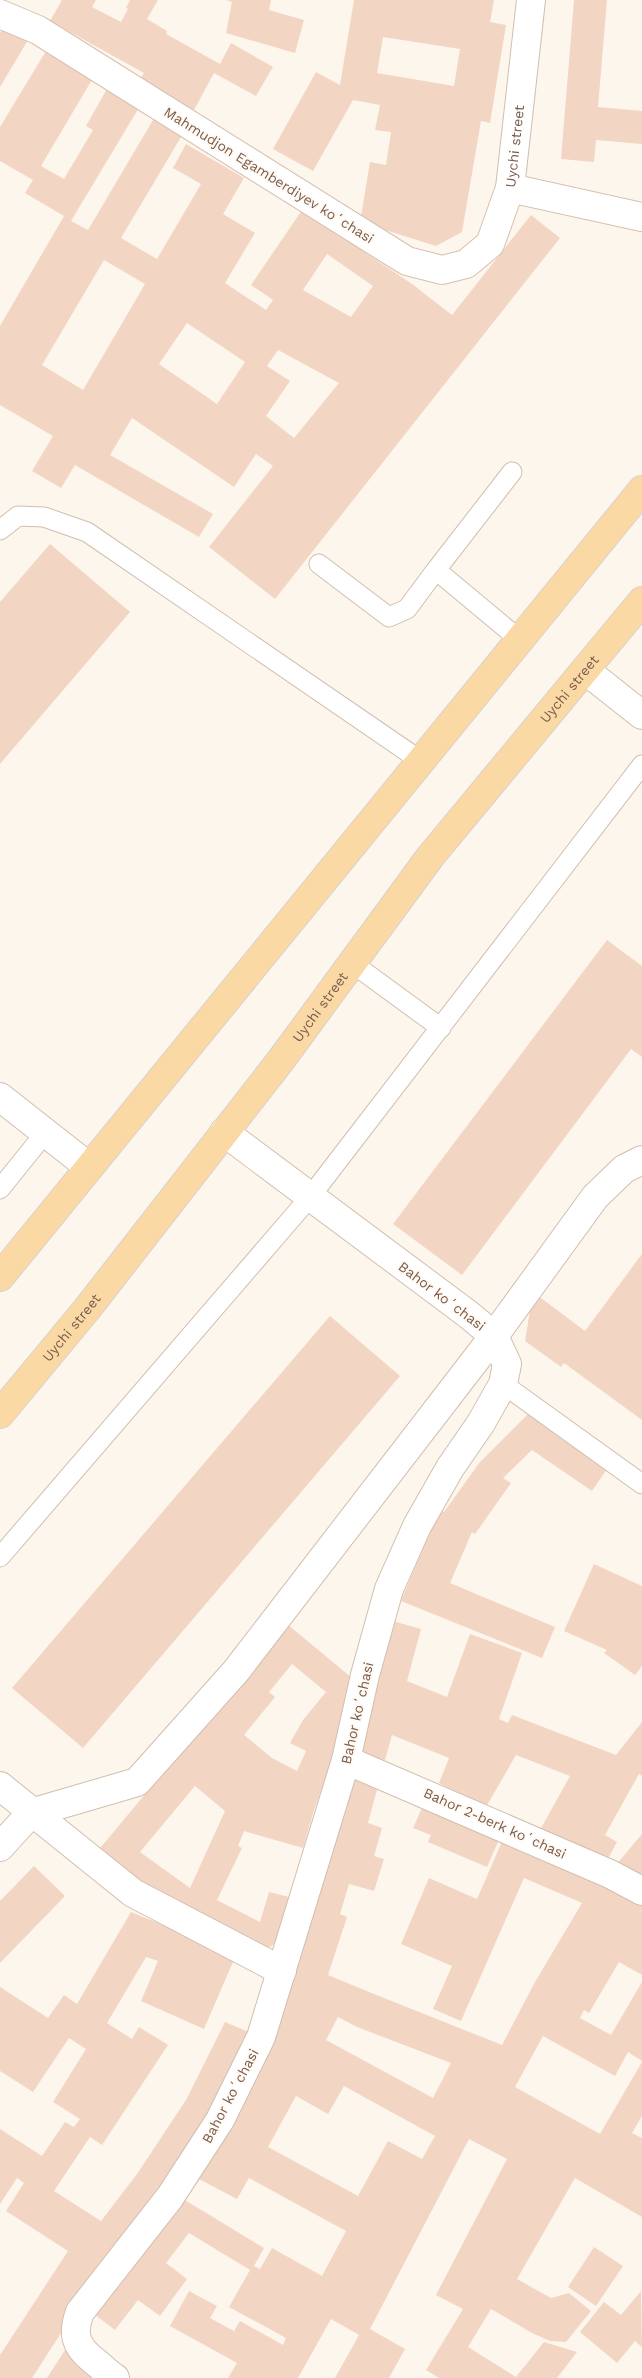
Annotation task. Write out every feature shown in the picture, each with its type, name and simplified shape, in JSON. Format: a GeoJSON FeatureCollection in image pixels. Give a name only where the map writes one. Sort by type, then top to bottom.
{"type":"FeatureCollection","features":[{"type":"Feature","properties":{"kind":"main road"},"geometry":{"type":"LineString","coordinates":[[0,1277],[642,490]]}},
{"type":"Feature","properties":{"kind":"main road","name":"Uychi street"},"geometry":{"type":"LineString","coordinates":[[0,1414],[88,1309],[352,963],[430,857],[642,602]]}},
{"type":"Feature","properties":{"kind":"street","name":"Uychi street"},"geometry":{"type":"LineString","coordinates":[[531,0],[510,188],[642,217]]}},
{"type":"Feature","properties":{"kind":"street","name":"Mahmudjon Egamberdiyev koʻchasi"},"geometry":{"type":"LineString","coordinates":[[0,14],[46,35],[407,261],[442,270],[466,264],[490,244],[510,188]]}},
{"type":"Feature","properties":{"kind":"street"},"geometry":{"type":"LineString","coordinates":[[585,670],[642,715]]}},
{"type":"Feature","properties":{"kind":"street"},"geometry":{"type":"LineString","coordinates":[[0,1097],[89,1167]]}},
{"type":"Feature","properties":{"kind":"street","name":"Bahor koʻchasi"},"geometry":{"type":"LineString","coordinates":[[115,2378],[85,2355],[78,2345],[75,2334],[80,2312],[170,2197],[220,2120],[261,2037],[346,1760],[365,1675],[389,1589],[416,1526],[450,1468],[481,1423],[503,1384],[507,1364],[494,1336],[224,1132]]}},
{"type":"Feature","properties":{"kind":"street"},"geometry":{"type":"LineString","coordinates":[[0,1847],[31,1813],[137,1782],[236,1671],[494,1336],[595,1197],[624,1169],[642,1160]]}},
{"type":"Feature","properties":{"kind":"street","name":"Bahor 2-berk koʻchasi"},"geometry":{"type":"LineString","coordinates":[[346,1760],[610,1874],[642,1891]]}},
{"type":"Feature","properties":{"kind":"street"},"geometry":{"type":"LineString","coordinates":[[0,1786],[31,1813],[134,1893],[282,1971]]}},
{"type":"Feature","properties":{"kind":"lane"},"geometry":{"type":"LineString","coordinates":[[319,564],[390,616],[407,609],[512,472]]}},
{"type":"Feature","properties":{"kind":"lane"},"geometry":{"type":"LineString","coordinates":[[0,530],[18,516],[35,516],[44,517],[88,532],[421,761]]}},
{"type":"Feature","properties":{"kind":"lane"},"geometry":{"type":"LineString","coordinates":[[436,570],[520,640]]}},
{"type":"Feature","properties":{"kind":"lane"},"geometry":{"type":"LineString","coordinates":[[0,1557],[310,1197],[442,1028],[642,765]]}},
{"type":"Feature","properties":{"kind":"lane"},"geometry":{"type":"LineString","coordinates":[[352,963],[442,1028]]}},
{"type":"Feature","properties":{"kind":"lane"},"geometry":{"type":"LineString","coordinates":[[0,1189],[45,1133]]}},
{"type":"Feature","properties":{"kind":"lane"},"geometry":{"type":"LineString","coordinates":[[503,1384],[642,1484]]}},
{"type":"Feature","properties":{"kind":"building"},"geometry":{"type":"Polygon","coordinates":[[[62,0],[96,0],[92,7],[121,22],[128,9],[126,8],[130,0],[158,0],[147,19],[167,31],[166,34],[220,64],[231,43],[273,67],[256,96],[214,73],[194,110],[139,80],[144,73],[50,21],[62,0]]]}},
{"type":"Feature","properties":{"kind":"building"},"geometry":{"type":"Polygon","coordinates":[[[226,0],[271,0],[269,10],[304,20],[295,53],[226,33],[232,2],[226,0]]]}},
{"type":"Feature","properties":{"kind":"building"},"geometry":{"type":"Polygon","coordinates":[[[354,0],[494,0],[490,22],[506,25],[490,123],[481,121],[462,232],[436,246],[360,222],[370,162],[386,165],[391,132],[375,130],[380,105],[353,100],[313,171],[273,149],[316,72],[340,85],[354,0]],[[383,37],[377,73],[454,86],[460,49],[383,37]]]}},
{"type":"Feature","properties":{"kind":"building"},"geometry":{"type":"Polygon","coordinates":[[[574,0],[607,0],[598,107],[642,111],[642,144],[596,140],[594,162],[561,159],[574,0]]]}},
{"type":"Feature","properties":{"kind":"building"},"geometry":{"type":"Polygon","coordinates":[[[4,26],[28,40],[0,87],[0,33],[4,26]]]}},
{"type":"Feature","properties":{"kind":"building"},"geometry":{"type":"Polygon","coordinates":[[[46,51],[93,78],[41,166],[64,179],[93,130],[86,126],[108,87],[140,106],[71,221],[88,230],[156,115],[184,132],[121,238],[157,259],[201,184],[173,168],[186,144],[244,178],[223,214],[255,233],[225,283],[266,310],[273,300],[251,285],[302,210],[412,284],[452,315],[531,215],[560,238],[275,599],[209,547],[273,466],[256,454],[234,487],[132,418],[110,455],[213,514],[199,537],[75,465],[61,488],[32,471],[53,436],[0,405],[0,326],[64,216],[25,193],[33,180],[0,161],[0,127],[46,51]],[[327,254],[303,290],[351,317],[373,286],[327,254]],[[104,260],[42,365],[83,390],[145,284],[104,260]],[[187,323],[159,364],[217,404],[245,362],[187,323]],[[278,350],[267,366],[290,381],[266,416],[294,438],[339,383],[278,350]]]}},
{"type":"Feature","properties":{"kind":"building"},"geometry":{"type":"Polygon","coordinates":[[[50,544],[130,612],[0,764],[0,602],[50,544]]]}},
{"type":"Feature","properties":{"kind":"building"},"geometry":{"type":"Polygon","coordinates":[[[607,940],[642,966],[642,1057],[631,1049],[462,1275],[393,1224],[607,940]]]}},
{"type":"Feature","properties":{"kind":"building"},"geometry":{"type":"Polygon","coordinates":[[[642,1254],[642,1420],[564,1363],[561,1367],[525,1341],[533,1292],[585,1331],[642,1254]]]}},
{"type":"Feature","properties":{"kind":"building"},"geometry":{"type":"Polygon","coordinates":[[[330,1316],[400,1376],[83,1748],[12,1688],[330,1316]]]}},
{"type":"Feature","properties":{"kind":"building"},"geometry":{"type":"Polygon","coordinates":[[[530,1412],[609,1466],[592,1491],[532,1450],[503,1478],[511,1483],[475,1534],[472,1532],[450,1583],[555,1627],[542,1658],[401,1601],[439,1510],[444,1512],[480,1462],[530,1412]]]}},
{"type":"Feature","properties":{"kind":"building"},"geometry":{"type":"Polygon","coordinates":[[[594,1564],[642,1586],[642,1666],[635,1675],[604,1653],[607,1650],[564,1631],[594,1564]]]}},
{"type":"Feature","properties":{"kind":"building"},"geometry":{"type":"Polygon","coordinates":[[[389,1620],[421,1629],[407,1681],[447,1697],[470,1634],[522,1653],[499,1719],[508,1723],[512,1715],[616,1755],[642,1722],[642,1776],[639,1774],[605,1835],[617,1842],[604,1866],[540,1830],[570,1776],[516,1755],[486,1807],[439,1783],[449,1758],[392,1735],[385,1760],[353,1752],[389,1620]]]}},
{"type":"Feature","properties":{"kind":"building"},"geometry":{"type":"Polygon","coordinates":[[[287,1624],[352,1678],[340,1738],[314,1810],[303,1848],[244,1831],[238,1846],[242,1848],[217,1900],[260,1922],[269,1892],[289,1897],[277,1942],[270,1947],[258,1950],[152,1896],[96,1853],[287,1624]],[[292,1664],[269,1692],[275,1697],[244,1735],[272,1758],[297,1771],[306,1751],[290,1743],[303,1720],[326,1692],[292,1664]],[[195,1786],[140,1852],[190,1888],[225,1811],[195,1786]]]}},
{"type":"Feature","properties":{"kind":"building"},"geometry":{"type":"Polygon","coordinates":[[[347,1777],[378,1786],[368,1823],[382,1828],[374,1856],[384,1859],[374,1891],[349,1884],[340,1914],[347,1917],[328,1975],[502,2045],[535,1982],[582,1903],[524,1878],[461,2021],[433,2009],[452,1966],[401,1944],[429,1878],[477,1899],[504,1837],[642,1901],[642,1975],[619,1962],[589,2013],[584,2010],[580,2018],[611,2035],[642,1982],[642,2061],[628,2052],[615,2076],[543,2036],[515,2087],[600,2134],[642,2062],[642,2116],[632,2133],[642,2138],[642,2217],[575,2178],[517,2279],[551,2298],[569,2293],[591,2311],[566,2342],[550,2341],[532,2333],[491,2309],[468,2347],[516,2377],[544,2342],[577,2352],[557,2378],[439,2378],[426,2370],[463,2309],[436,2295],[507,2159],[469,2139],[370,2329],[405,2349],[389,2378],[335,2378],[359,2335],[331,2319],[298,2378],[228,2378],[237,2363],[170,2326],[189,2291],[217,2306],[210,2318],[234,2331],[240,2321],[283,2345],[286,2338],[229,2307],[250,2270],[189,2233],[166,2263],[187,2279],[160,2316],[138,2300],[115,2330],[90,2311],[180,2197],[264,2248],[254,2266],[260,2269],[272,2248],[322,2276],[346,2231],[249,2178],[237,2199],[195,2177],[347,1777]],[[338,2017],[326,2040],[433,2098],[451,2063],[357,2027],[338,2017]],[[344,2086],[328,2114],[296,2096],[268,2147],[358,2196],[388,2141],[422,2159],[435,2136],[344,2086]]]}},
{"type":"Feature","properties":{"kind":"building"},"geometry":{"type":"Polygon","coordinates":[[[425,1801],[502,1833],[487,1867],[428,1842],[431,1835],[413,1828],[425,1801]]]}},
{"type":"Feature","properties":{"kind":"building"},"geometry":{"type":"Polygon","coordinates":[[[642,1834],[642,1883],[616,1865],[642,1834]]]}},
{"type":"Feature","properties":{"kind":"building"},"geometry":{"type":"Polygon","coordinates":[[[34,1866],[65,1896],[0,1963],[0,1901],[34,1866]]]}},
{"type":"Feature","properties":{"kind":"building"},"geometry":{"type":"Polygon","coordinates":[[[131,1912],[236,1955],[204,2029],[141,2001],[158,1961],[146,1957],[107,2023],[132,2039],[139,2027],[168,2045],[102,2145],[90,2137],[54,2191],[101,2221],[137,2174],[186,2100],[225,2022],[251,2033],[210,2115],[161,2189],[129,2228],[32,2378],[0,2378],[0,2355],[68,2251],[6,2211],[24,2183],[17,2178],[0,2204],[0,2129],[42,2156],[65,2122],[74,2127],[80,2119],[53,2102],[86,2049],[69,2038],[33,2092],[0,2071],[0,1987],[48,2018],[64,1995],[77,2004],[131,1912]]]}},
{"type":"Feature","properties":{"kind":"building"},"geometry":{"type":"Polygon","coordinates":[[[594,2247],[623,2266],[596,2306],[568,2287],[594,2247]]]}},
{"type":"Feature","properties":{"kind":"building"},"geometry":{"type":"Polygon","coordinates":[[[641,2291],[642,2347],[635,2341],[617,2363],[580,2332],[604,2302],[621,2315],[641,2291]]]}},
{"type":"Feature","properties":{"kind":"building"},"geometry":{"type":"Polygon","coordinates":[[[67,2347],[109,2378],[47,2378],[67,2347]]]}}]}
